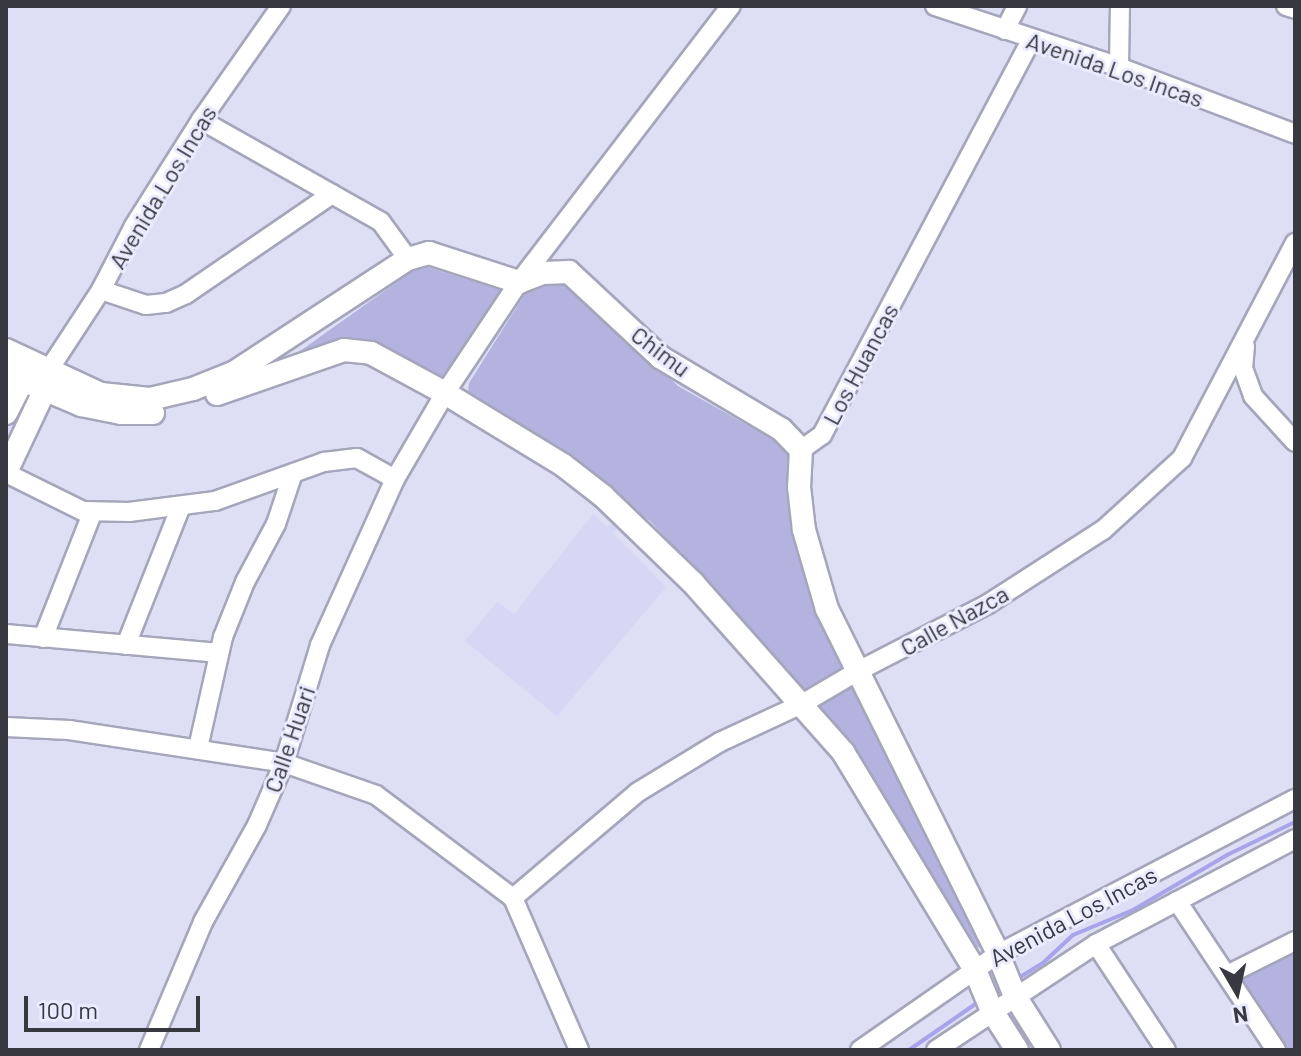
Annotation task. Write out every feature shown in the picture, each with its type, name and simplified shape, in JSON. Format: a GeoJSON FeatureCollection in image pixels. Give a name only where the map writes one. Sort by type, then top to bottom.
{"type":"FeatureCollection","features":[{"type":"Feature","properties":{"kind":"main road"},"geometry":{"type":"LineString","coordinates":[[6,413],[14,377],[46,380],[101,394],[150,399],[193,389],[235,372],[408,259],[429,253],[519,282]]}},
{"type":"Feature","properties":{"kind":"main road","name":"Chimu"},"geometry":{"type":"LineString","coordinates":[[519,282],[543,273],[569,272],[660,357],[781,429],[801,450]]}},
{"type":"Feature","properties":{"kind":"main road"},"geometry":{"type":"LineString","coordinates":[[6,350],[81,405],[121,413],[154,414],[308,361],[355,350],[378,356],[445,393],[563,465],[603,496],[693,583],[843,752],[975,970],[992,1011],[1017,1050]]}},
{"type":"Feature","properties":{"kind":"main road","name":"Avenida Los Incas"},"geometry":{"type":"LineString","coordinates":[[6,472],[46,380]]}},
{"type":"Feature","properties":{"kind":"main road"},"geometry":{"type":"LineString","coordinates":[[801,450],[799,487],[814,571],[827,609],[998,954],[1015,996],[1049,1050]]}},
{"type":"Feature","properties":{"kind":"street","name":"Avenida Los Incas"},"geometry":{"type":"LineString","coordinates":[[46,380],[101,290],[134,226],[201,120],[281,6]]}},
{"type":"Feature","properties":{"kind":"street","name":"Calle Huari"},"geometry":{"type":"LineString","coordinates":[[149,1050],[203,922],[257,825],[284,763],[320,645],[395,479],[445,393],[519,282],[731,6]]}},
{"type":"Feature","properties":{"kind":"street","name":"Avenida Los Incas"},"geometry":{"type":"LineString","coordinates":[[935,6],[1031,41],[1119,67],[1295,134]]}},
{"type":"Feature","properties":{"kind":"street"},"geometry":{"type":"LineString","coordinates":[[1005,30],[1017,6]]}},
{"type":"Feature","properties":{"kind":"street"},"geometry":{"type":"LineString","coordinates":[[1119,67],[1120,6]]}},
{"type":"Feature","properties":{"kind":"street"},"geometry":{"type":"LineString","coordinates":[[1286,6],[1295,9]]}},
{"type":"Feature","properties":{"kind":"street","name":"Los Huancas"},"geometry":{"type":"LineString","coordinates":[[801,450],[822,435],[1031,41]]}},
{"type":"Feature","properties":{"kind":"street"},"geometry":{"type":"LineString","coordinates":[[201,120],[381,222],[408,259]]}},
{"type":"Feature","properties":{"kind":"street"},"geometry":{"type":"LineString","coordinates":[[101,290],[146,305],[166,303],[209,282],[332,194]]}},
{"type":"Feature","properties":{"kind":"street","name":"Calle Nazca"},"geometry":{"type":"LineString","coordinates":[[513,898],[638,792],[720,742],[802,704],[858,671],[988,604],[1103,530],[1145,495],[1182,458],[1295,243]]}},
{"type":"Feature","properties":{"kind":"street"},"geometry":{"type":"LineString","coordinates":[[1246,337],[1243,368],[1253,396],[1295,442]]}},
{"type":"Feature","properties":{"kind":"street"},"geometry":{"type":"LineString","coordinates":[[6,472],[83,511],[181,506],[215,501],[292,476],[324,462],[357,458],[395,479]]}},
{"type":"Feature","properties":{"kind":"street"},"geometry":{"type":"LineString","coordinates":[[198,748],[219,653],[245,582],[276,524],[292,476]]}},
{"type":"Feature","properties":{"kind":"street"},"geometry":{"type":"LineString","coordinates":[[126,645],[181,506]]}},
{"type":"Feature","properties":{"kind":"street"},"geometry":{"type":"LineString","coordinates":[[43,638],[93,511]]}},
{"type":"Feature","properties":{"kind":"street"},"geometry":{"type":"LineString","coordinates":[[6,634],[219,653]]}},
{"type":"Feature","properties":{"kind":"street"},"geometry":{"type":"LineString","coordinates":[[6,727],[69,730],[284,763],[376,795],[513,898],[573,1048]]}},
{"type":"Feature","properties":{"kind":"street","name":"Avenida Los Incas"},"geometry":{"type":"LineString","coordinates":[[860,1050],[998,954],[1295,799]]}},
{"type":"Feature","properties":{"kind":"street"},"geometry":{"type":"LineString","coordinates":[[936,1050],[1096,944],[1295,839]]}},
{"type":"Feature","properties":{"kind":"street"},"geometry":{"type":"LineString","coordinates":[[1177,901],[1276,1050]]}},
{"type":"Feature","properties":{"kind":"street"},"geometry":{"type":"LineString","coordinates":[[1227,975],[1295,942]]}},
{"type":"Feature","properties":{"kind":"street"},"geometry":{"type":"LineString","coordinates":[[1096,944],[1166,1050]]}},
{"type":"Feature","properties":{"kind":"shaded area"},"geometry":{"type":"Polygon","coordinates":[[[421,265],[504,291],[445,379],[377,344],[286,361],[421,265]]]}},
{"type":"Feature","properties":{"kind":"shaded area"},"geometry":{"type":"Polygon","coordinates":[[[558,281],[568,285],[678,386],[772,439],[789,454],[795,545],[851,665],[817,689],[806,690],[650,521],[472,400],[468,393],[469,383],[530,286],[558,281]]]}},
{"type":"Feature","properties":{"kind":"shaded area"},"geometry":{"type":"Polygon","coordinates":[[[593,514],[607,527],[611,524],[617,529],[613,533],[666,587],[557,716],[465,641],[497,602],[514,614],[593,514]]]}},
{"type":"Feature","properties":{"kind":"shaded area"},"geometry":{"type":"Polygon","coordinates":[[[865,676],[986,949],[977,947],[891,811],[812,702],[865,676]]]}},
{"type":"Feature","properties":{"kind":"shaded area"},"geometry":{"type":"Polygon","coordinates":[[[1295,951],[1295,1050],[1283,1050],[1236,978],[1295,951]]]}},
{"type":"Feature","properties":{"kind":"waterway"},"geometry":{"type":"LineString","coordinates":[[1017,979],[1043,963],[1073,935],[1133,910],[1227,855],[1295,822]]}},
{"type":"Feature","properties":{"kind":"waterway"},"geometry":{"type":"LineString","coordinates":[[909,1050],[977,1003]]}}]}
